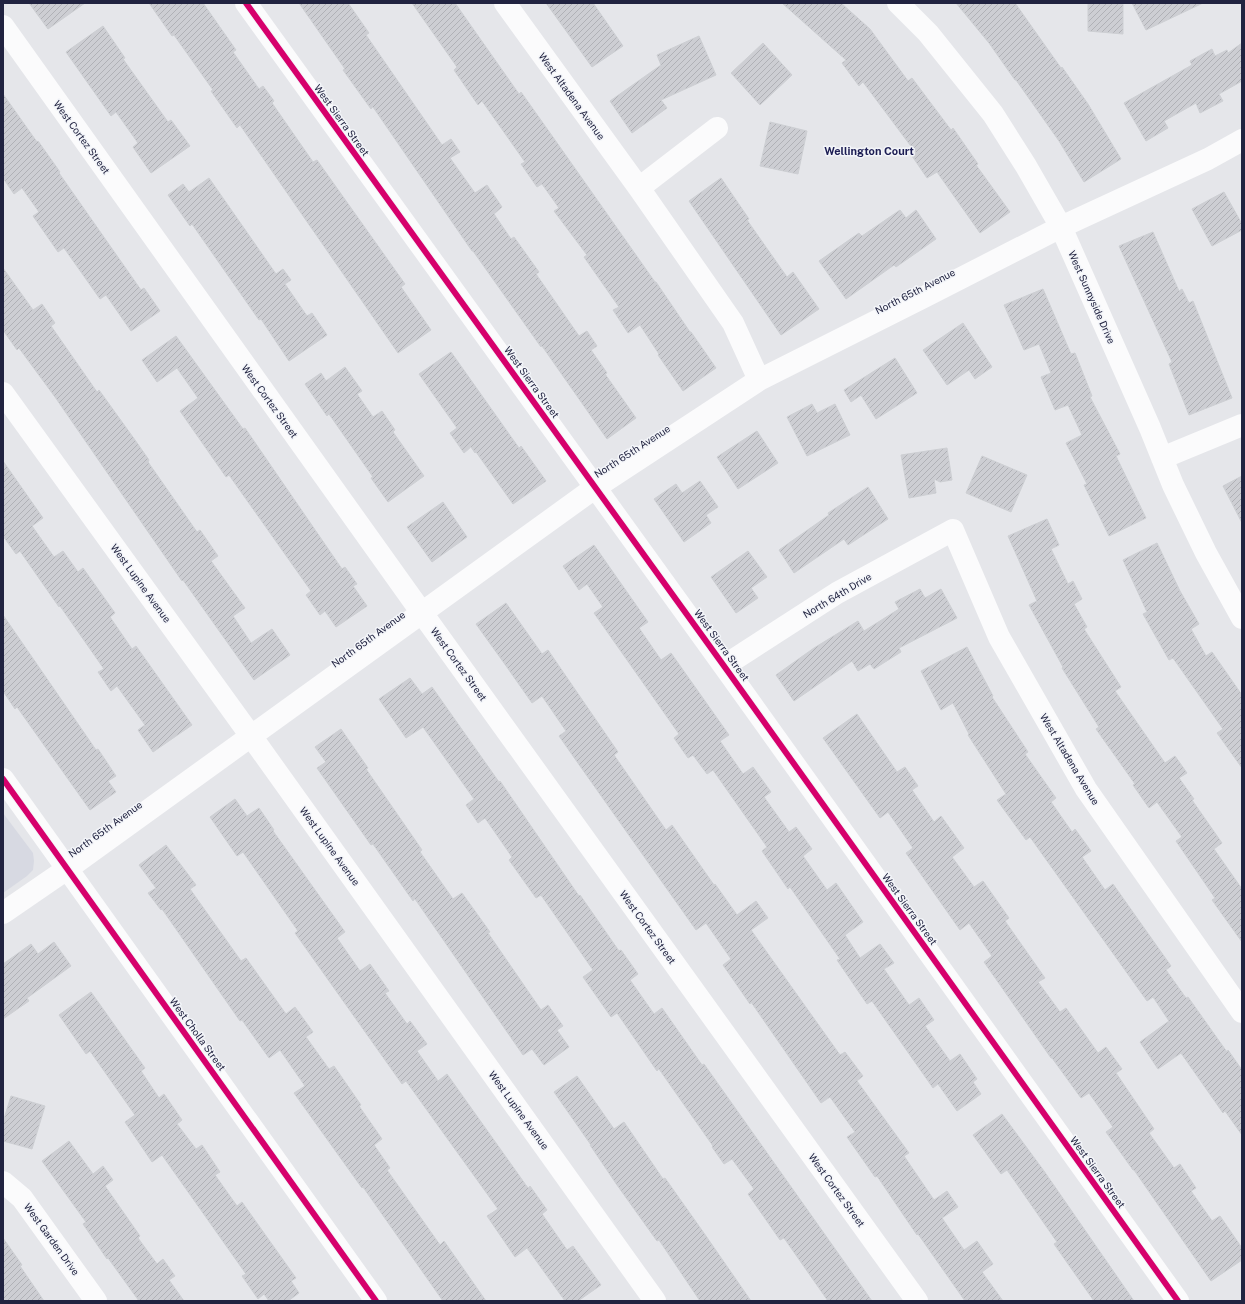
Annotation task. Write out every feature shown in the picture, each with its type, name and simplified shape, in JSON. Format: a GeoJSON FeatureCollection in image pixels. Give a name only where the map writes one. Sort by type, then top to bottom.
{"type":"FeatureCollection","features":[{"type":"Feature","properties":{"kind":"street","name":"West Sierra Street"},"geometry":{"type":"LineString","coordinates":[[246,3],[596,487],[1178,1301]]}},
{"type":"Feature","properties":{"kind":"street","name":"West Altadena Avenue"},"geometry":{"type":"LineString","coordinates":[[505,3],[639,188],[733,323],[760,380]]}},
{"type":"Feature","properties":{"kind":"street","name":"West Sunnyside Drive"},"geometry":{"type":"LineString","coordinates":[[898,3],[928,33],[993,114],[1026,166],[1061,227],[1162,458],[1206,553],[1242,618]]}},
{"type":"Feature","properties":{"kind":"street","name":"West Cortez Street"},"geometry":{"type":"LineString","coordinates":[[3,26],[422,613],[917,1301]]}},
{"type":"Feature","properties":{"kind":"street"},"geometry":{"type":"LineString","coordinates":[[639,188],[717,128]]}},
{"type":"Feature","properties":{"kind":"street","name":"North 65th Avenue"},"geometry":{"type":"LineString","coordinates":[[3,913],[67,869],[596,487],[760,380],[1061,227],[1208,159],[1242,140]]}},
{"type":"Feature","properties":{"kind":"street","name":"West Lupine Avenue"},"geometry":{"type":"LineString","coordinates":[[3,393],[251,736],[655,1301]]}},
{"type":"Feature","properties":{"kind":"street"},"geometry":{"type":"LineString","coordinates":[[1162,458],[1242,425]]}},
{"type":"Feature","properties":{"kind":"street","name":"West Altadena Avenue"},"geometry":{"type":"LineString","coordinates":[[953,530],[999,637],[1086,789],[1242,1012]]}},
{"type":"Feature","properties":{"kind":"street","name":"North 64th Drive"},"geometry":{"type":"LineString","coordinates":[[724,666],[837,593],[953,530]]}},
{"type":"Feature","properties":{"kind":"street","name":"West Cholla Street"},"geometry":{"type":"LineString","coordinates":[[3,779],[376,1301]]}},
{"type":"Feature","properties":{"kind":"street","name":"West Garden Drive"},"geometry":{"type":"LineString","coordinates":[[3,1182],[22,1198],[96,1301]]}},
{"type":"Feature","properties":{"kind":"shaded area"},"geometry":{"type":"Polygon","coordinates":[[[3,813],[33,853],[34,861],[33,870],[3,893],[3,813]]]}},
{"type":"Feature","properties":{"kind":"building"},"geometry":{"type":"Polygon","coordinates":[[[29,3],[85,3],[48,29],[29,3]]]}},
{"type":"Feature","properties":{"kind":"building"},"geometry":{"type":"Polygon","coordinates":[[[149,3],[203,3],[236,50],[233,52],[259,89],[263,86],[274,101],[272,103],[313,162],[317,160],[405,284],[401,287],[431,330],[398,353],[240,125],[237,128],[211,91],[213,90],[149,3]]]}},
{"type":"Feature","properties":{"kind":"building"},"geometry":{"type":"Polygon","coordinates":[[[299,3],[348,3],[369,33],[366,35],[442,145],[451,139],[460,152],[450,158],[475,193],[487,185],[502,207],[494,214],[511,239],[514,237],[539,272],[536,274],[579,336],[587,331],[597,346],[591,350],[607,373],[605,374],[636,418],[607,439],[542,346],[541,347],[472,251],[373,107],[371,109],[343,70],[345,69],[299,3]]]}},
{"type":"Feature","properties":{"kind":"building"},"geometry":{"type":"Polygon","coordinates":[[[412,3],[455,3],[519,94],[521,92],[716,368],[683,391],[658,355],[659,354],[640,325],[628,333],[613,310],[619,307],[584,257],[587,255],[554,211],[559,208],[542,184],[537,187],[521,164],[525,162],[482,101],[478,105],[454,70],[457,67],[412,3]]]}},
{"type":"Feature","properties":{"kind":"building"},"geometry":{"type":"Polygon","coordinates":[[[546,3],[593,3],[623,46],[592,67],[546,3]]]}},
{"type":"Feature","properties":{"kind":"building"},"geometry":{"type":"Polygon","coordinates":[[[782,3],[841,3],[870,29],[908,81],[912,78],[951,130],[953,128],[978,164],[976,165],[1010,212],[980,233],[937,172],[927,178],[912,156],[916,153],[863,82],[859,86],[842,63],[846,60],[782,3]]]}},
{"type":"Feature","properties":{"kind":"building"},"geometry":{"type":"Polygon","coordinates":[[[956,3],[1015,3],[1088,104],[1121,159],[1084,182],[1059,141],[1016,80],[989,43],[956,3]]]}},
{"type":"Feature","properties":{"kind":"building"},"geometry":{"type":"Polygon","coordinates":[[[1088,3],[1123,3],[1123,34],[1088,31],[1088,3]]]}},
{"type":"Feature","properties":{"kind":"building"},"geometry":{"type":"Polygon","coordinates":[[[1132,3],[1203,3],[1146,30],[1132,3]]]}},
{"type":"Feature","properties":{"kind":"building"},"geometry":{"type":"Polygon","coordinates":[[[103,26],[125,58],[123,59],[168,122],[171,120],[190,146],[151,173],[133,147],[138,143],[116,112],[111,116],[66,52],[103,26]]]}},
{"type":"Feature","properties":{"kind":"building"},"geometry":{"type":"Polygon","coordinates":[[[699,36],[716,75],[661,100],[667,108],[632,133],[610,101],[661,65],[657,55],[699,36]]]}},
{"type":"Feature","properties":{"kind":"building"},"geometry":{"type":"Polygon","coordinates":[[[763,43],[792,75],[760,105],[731,73],[763,43]]]}},
{"type":"Feature","properties":{"kind":"building"},"geometry":{"type":"Polygon","coordinates":[[[1242,43],[1242,81],[1219,94],[1223,101],[1200,113],[1196,103],[1164,121],[1168,128],[1146,141],[1124,103],[1192,65],[1190,61],[1212,49],[1215,56],[1227,50],[1228,53],[1242,43]]]}},
{"type":"Feature","properties":{"kind":"building"},"geometry":{"type":"Polygon","coordinates":[[[3,94],[60,172],[59,173],[141,290],[144,288],[160,311],[131,331],[106,295],[100,299],[64,248],[58,252],[33,216],[39,212],[22,188],[14,194],[3,178],[3,94]]]}},
{"type":"Feature","properties":{"kind":"building"},"geometry":{"type":"Polygon","coordinates":[[[770,122],[807,131],[798,174],[760,166],[770,122]]]}},
{"type":"Feature","properties":{"kind":"building"},"geometry":{"type":"Polygon","coordinates":[[[209,178],[276,274],[283,269],[291,280],[285,284],[307,316],[312,313],[327,335],[289,361],[261,319],[259,320],[192,224],[190,226],[168,195],[183,184],[189,192],[209,178]]]}},
{"type":"Feature","properties":{"kind":"building"},"geometry":{"type":"Polygon","coordinates":[[[721,178],[749,219],[747,220],[787,277],[793,272],[819,309],[781,335],[689,201],[721,178]]]}},
{"type":"Feature","properties":{"kind":"building"},"geometry":{"type":"Polygon","coordinates":[[[1224,192],[1242,224],[1242,230],[1212,246],[1192,209],[1224,192]]]}},
{"type":"Feature","properties":{"kind":"building"},"geometry":{"type":"Polygon","coordinates":[[[900,210],[906,218],[916,210],[936,239],[896,267],[894,265],[846,299],[819,261],[859,233],[862,236],[900,210]]]}},
{"type":"Feature","properties":{"kind":"building"},"geometry":{"type":"Polygon","coordinates":[[[1153,232],[1179,291],[1182,289],[1189,303],[1193,301],[1232,398],[1189,415],[1169,364],[1172,362],[1119,246],[1153,232]]]}},
{"type":"Feature","properties":{"kind":"building"},"geometry":{"type":"Polygon","coordinates":[[[3,268],[33,310],[42,304],[55,323],[51,326],[97,392],[99,390],[149,460],[148,462],[197,532],[200,530],[218,556],[211,561],[245,608],[233,616],[251,643],[272,629],[290,655],[254,680],[183,580],[182,581],[55,397],[19,348],[17,350],[3,330],[3,268]]]}},
{"type":"Feature","properties":{"kind":"building"},"geometry":{"type":"Polygon","coordinates":[[[1043,289],[1071,354],[1075,353],[1092,396],[1090,397],[1120,454],[1116,456],[1146,518],[1109,536],[1084,485],[1087,484],[1066,443],[1082,435],[1068,405],[1055,410],[1041,377],[1051,373],[1039,344],[1024,350],[1004,305],[1043,289]]]}},
{"type":"Feature","properties":{"kind":"building"},"geometry":{"type":"Polygon","coordinates":[[[963,323],[992,367],[975,379],[969,370],[947,385],[923,350],[963,323]]]}},
{"type":"Feature","properties":{"kind":"building"},"geometry":{"type":"Polygon","coordinates":[[[176,336],[243,429],[245,428],[342,569],[345,567],[357,584],[353,586],[367,606],[336,627],[325,611],[320,615],[306,595],[311,591],[229,475],[226,477],[180,411],[198,398],[177,368],[157,382],[142,360],[176,336]]]}},
{"type":"Feature","properties":{"kind":"building"},"geometry":{"type":"Polygon","coordinates":[[[451,352],[519,448],[521,446],[546,481],[513,504],[476,452],[475,453],[471,447],[464,453],[450,433],[457,428],[419,374],[451,352]]]}},
{"type":"Feature","properties":{"kind":"building"},"geometry":{"type":"Polygon","coordinates":[[[895,358],[917,393],[876,419],[861,395],[851,402],[844,390],[895,358]]]}},
{"type":"Feature","properties":{"kind":"building"},"geometry":{"type":"Polygon","coordinates":[[[345,367],[362,391],[357,394],[373,417],[382,411],[395,430],[393,432],[424,476],[388,502],[371,478],[373,477],[329,414],[327,416],[305,384],[321,373],[326,381],[345,367]]]}},
{"type":"Feature","properties":{"kind":"building"},"geometry":{"type":"Polygon","coordinates":[[[812,404],[817,413],[835,404],[850,435],[807,456],[787,417],[812,404]]]}},
{"type":"Feature","properties":{"kind":"building"},"geometry":{"type":"Polygon","coordinates":[[[757,431],[778,463],[738,489],[717,457],[757,431]]]}},
{"type":"Feature","properties":{"kind":"building"},"geometry":{"type":"Polygon","coordinates":[[[947,448],[952,480],[940,482],[934,479],[936,493],[909,498],[901,455],[947,448]]]}},
{"type":"Feature","properties":{"kind":"building"},"geometry":{"type":"Polygon","coordinates":[[[982,456],[1027,475],[1011,512],[966,493],[982,456]]]}},
{"type":"Feature","properties":{"kind":"building"},"geometry":{"type":"Polygon","coordinates":[[[3,461],[43,518],[32,526],[54,557],[63,551],[78,572],[83,568],[115,613],[110,617],[132,649],[136,646],[192,725],[153,752],[138,730],[145,725],[117,686],[111,691],[98,672],[104,669],[20,551],[16,554],[3,536],[3,461]]]}},
{"type":"Feature","properties":{"kind":"building"},"geometry":{"type":"Polygon","coordinates":[[[1242,476],[1242,523],[1223,486],[1242,476]]]}},
{"type":"Feature","properties":{"kind":"building"},"geometry":{"type":"Polygon","coordinates":[[[700,481],[718,507],[706,515],[711,523],[684,542],[654,499],[676,484],[682,493],[700,481]]]}},
{"type":"Feature","properties":{"kind":"building"},"geometry":{"type":"Polygon","coordinates":[[[868,487],[888,519],[848,545],[844,539],[794,573],[779,550],[829,515],[828,513],[868,487]]]}},
{"type":"Feature","properties":{"kind":"building"},"geometry":{"type":"Polygon","coordinates":[[[443,502],[467,537],[432,562],[407,527],[443,502]]]}},
{"type":"Feature","properties":{"kind":"building"},"geometry":{"type":"Polygon","coordinates":[[[1047,519],[1059,545],[1051,549],[1068,584],[1073,581],[1082,599],[1074,604],[1087,627],[1084,629],[1121,687],[1115,691],[1165,763],[1175,756],[1187,773],[1179,778],[1194,799],[1192,800],[1222,843],[1214,849],[1242,889],[1242,942],[1212,900],[1215,898],[1176,841],[1182,837],[1157,802],[1149,808],[1133,785],[1135,784],[1096,729],[1099,727],[1062,668],[1063,667],[1029,605],[1037,601],[1008,536],[1047,519]]]}},
{"type":"Feature","properties":{"kind":"building"},"geometry":{"type":"Polygon","coordinates":[[[1157,543],[1180,591],[1199,624],[1191,629],[1206,656],[1212,652],[1242,695],[1242,768],[1217,733],[1223,729],[1173,658],[1169,660],[1143,614],[1147,612],[1123,560],[1157,543]]]}},
{"type":"Feature","properties":{"kind":"building"},"geometry":{"type":"Polygon","coordinates":[[[594,545],[648,622],[639,628],[661,660],[671,653],[729,735],[720,741],[743,774],[753,767],[771,792],[764,797],[789,832],[796,827],[812,849],[803,856],[827,890],[836,883],[863,922],[845,935],[860,958],[880,944],[894,963],[884,969],[909,1005],[919,998],[934,1020],[925,1026],[950,1061],[960,1054],[977,1079],[973,1082],[981,1094],[957,1111],[938,1084],[933,1088],[872,1001],[867,1004],[837,960],[840,959],[790,887],[788,889],[762,851],[767,847],[713,770],[707,774],[693,755],[688,758],[674,738],[679,734],[594,613],[603,607],[587,584],[579,590],[563,566],[594,545]]]}},
{"type":"Feature","properties":{"kind":"building"},"geometry":{"type":"Polygon","coordinates":[[[748,551],[767,577],[751,588],[758,598],[736,613],[711,577],[748,551]]]}},
{"type":"Feature","properties":{"kind":"building"},"geometry":{"type":"Polygon","coordinates":[[[920,589],[925,598],[941,589],[957,618],[899,648],[901,652],[874,669],[870,664],[858,671],[852,661],[794,701],[776,675],[814,648],[858,621],[864,631],[899,609],[895,602],[920,589]]]}},
{"type":"Feature","properties":{"kind":"building"},"geometry":{"type":"Polygon","coordinates":[[[506,603],[542,654],[548,650],[618,752],[614,755],[666,830],[672,825],[737,915],[756,901],[768,918],[751,930],[840,1055],[845,1052],[863,1076],[857,1081],[909,1153],[904,1156],[934,1200],[947,1191],[958,1207],[942,1218],[964,1250],[977,1241],[993,1264],[982,1272],[1003,1301],[965,1301],[918,1234],[917,1235],[877,1176],[875,1177],[847,1137],[855,1132],[830,1097],[821,1103],[751,1002],[750,1004],[723,965],[731,959],[706,923],[696,930],[559,736],[566,731],[542,696],[532,703],[476,624],[506,603]]]}},
{"type":"Feature","properties":{"kind":"building"},"geometry":{"type":"Polygon","coordinates":[[[3,615],[96,750],[98,749],[116,776],[108,781],[116,792],[90,810],[17,707],[15,709],[3,691],[3,615]]]}},
{"type":"Feature","properties":{"kind":"building"},"geometry":{"type":"Polygon","coordinates":[[[967,647],[993,696],[992,697],[1028,752],[1025,754],[1056,798],[1051,802],[1072,832],[1075,829],[1091,851],[1082,857],[1105,890],[1113,884],[1171,966],[1166,970],[1242,1070],[1242,1135],[1225,1111],[1223,1113],[1181,1053],[1158,1069],[1140,1042],[1169,1021],[1153,997],[1147,1001],[1030,837],[1026,840],[997,800],[1006,794],[968,735],[969,734],[953,703],[941,710],[921,671],[967,647]]]}},
{"type":"Feature","properties":{"kind":"building"},"geometry":{"type":"Polygon","coordinates":[[[410,678],[422,694],[432,687],[499,782],[500,781],[579,896],[580,895],[619,951],[621,950],[638,974],[630,980],[654,1014],[662,1008],[702,1065],[704,1064],[872,1301],[828,1301],[784,1238],[780,1240],[748,1194],[754,1189],[732,1159],[724,1164],[659,1069],[657,1071],[617,1013],[611,1017],[583,977],[593,970],[541,895],[536,898],[509,860],[512,857],[485,818],[478,823],[466,805],[474,799],[423,727],[406,738],[379,699],[410,678]]]}},
{"type":"Feature","properties":{"kind":"building"},"geometry":{"type":"Polygon","coordinates":[[[857,714],[897,772],[905,767],[918,786],[912,790],[934,822],[941,816],[964,848],[952,857],[974,887],[983,881],[1009,918],[1005,921],[1045,978],[1038,982],[1060,1012],[1066,1008],[1098,1053],[1106,1047],[1122,1069],[1116,1073],[1154,1129],[1149,1133],[1174,1168],[1180,1164],[1196,1188],[1191,1191],[1212,1221],[1220,1216],[1242,1248],[1242,1260],[1211,1281],[1106,1132],[1113,1127],[1089,1093],[1081,1098],[984,962],[992,956],[969,923],[960,930],[906,853],[913,848],[888,812],[880,818],[823,738],[857,714]]]}},
{"type":"Feature","properties":{"kind":"building"},"geometry":{"type":"Polygon","coordinates":[[[341,729],[368,768],[366,769],[422,850],[420,852],[453,899],[462,893],[490,932],[488,933],[541,1010],[548,1005],[563,1026],[557,1030],[569,1047],[544,1065],[532,1049],[523,1055],[415,899],[413,901],[373,844],[371,845],[317,768],[326,762],[315,747],[341,729]]]}},
{"type":"Feature","properties":{"kind":"building"},"geometry":{"type":"Polygon","coordinates":[[[235,799],[247,816],[259,808],[274,830],[273,831],[345,932],[337,938],[360,971],[370,964],[389,991],[385,993],[407,1024],[410,1021],[427,1044],[417,1051],[438,1081],[447,1074],[528,1188],[530,1186],[547,1210],[542,1214],[567,1250],[573,1246],[601,1285],[578,1301],[565,1301],[527,1248],[515,1257],[487,1216],[498,1209],[406,1081],[402,1084],[295,933],[298,931],[243,852],[237,856],[210,817],[235,799]]]}},
{"type":"Feature","properties":{"kind":"building"},"geometry":{"type":"Polygon","coordinates":[[[166,845],[196,885],[190,889],[241,961],[246,958],[286,1014],[295,1007],[313,1032],[306,1037],[329,1069],[334,1066],[382,1139],[374,1145],[390,1168],[387,1170],[440,1245],[444,1241],[486,1301],[443,1301],[363,1187],[362,1188],[294,1093],[305,1086],[280,1050],[269,1058],[242,1020],[240,1021],[162,909],[161,910],[148,893],[156,888],[139,865],[166,845]]]}},
{"type":"Feature","properties":{"kind":"building"},"geometry":{"type":"Polygon","coordinates":[[[54,942],[71,966],[27,998],[29,1001],[3,1019],[3,964],[31,944],[38,954],[54,942]]]}},
{"type":"Feature","properties":{"kind":"building"},"geometry":{"type":"Polygon","coordinates":[[[91,992],[145,1068],[141,1071],[159,1098],[164,1094],[182,1120],[177,1124],[196,1149],[202,1145],[220,1172],[215,1175],[237,1206],[242,1202],[296,1278],[291,1281],[299,1293],[288,1301],[269,1301],[264,1294],[258,1299],[242,1276],[246,1274],[162,1155],[152,1162],[125,1122],[135,1115],[90,1051],[86,1054],[59,1015],[91,992]]]}},
{"type":"Feature","properties":{"kind":"building"},"geometry":{"type":"Polygon","coordinates":[[[577,1076],[614,1129],[624,1122],[751,1301],[700,1301],[659,1240],[657,1241],[617,1185],[554,1092],[577,1076]]]}},
{"type":"Feature","properties":{"kind":"building"},"geometry":{"type":"Polygon","coordinates":[[[11,1096],[45,1106],[32,1149],[3,1141],[3,1122],[11,1096]]]}},
{"type":"Feature","properties":{"kind":"building"},"geometry":{"type":"Polygon","coordinates":[[[1002,1114],[1044,1171],[1134,1301],[1094,1301],[1054,1244],[1057,1242],[1007,1170],[1001,1174],[973,1135],[1002,1114]]]}},
{"type":"Feature","properties":{"kind":"building"},"geometry":{"type":"Polygon","coordinates":[[[69,1141],[93,1174],[103,1166],[113,1180],[105,1186],[140,1236],[138,1238],[157,1264],[163,1259],[175,1276],[169,1280],[184,1301],[139,1301],[108,1258],[107,1259],[83,1224],[86,1222],[42,1161],[69,1141]]]}},
{"type":"Feature","properties":{"kind":"building"},"geometry":{"type":"Polygon","coordinates":[[[3,1238],[22,1265],[20,1266],[44,1301],[3,1301],[3,1238]]]}},
{"type":"Feature","properties":{"kind":"cycle path"},"geometry":{"type":"LineString","coordinates":[[246,3],[724,666],[1178,1301]]}},
{"type":"Feature","properties":{"kind":"cycle path"},"geometry":{"type":"LineString","coordinates":[[3,779],[376,1301]]}},
{"type":"Feature","properties":{"kind":"district","name":"Wellington Court"},"geometry":{"type":"Point","coordinates":[869,151]}}]}
